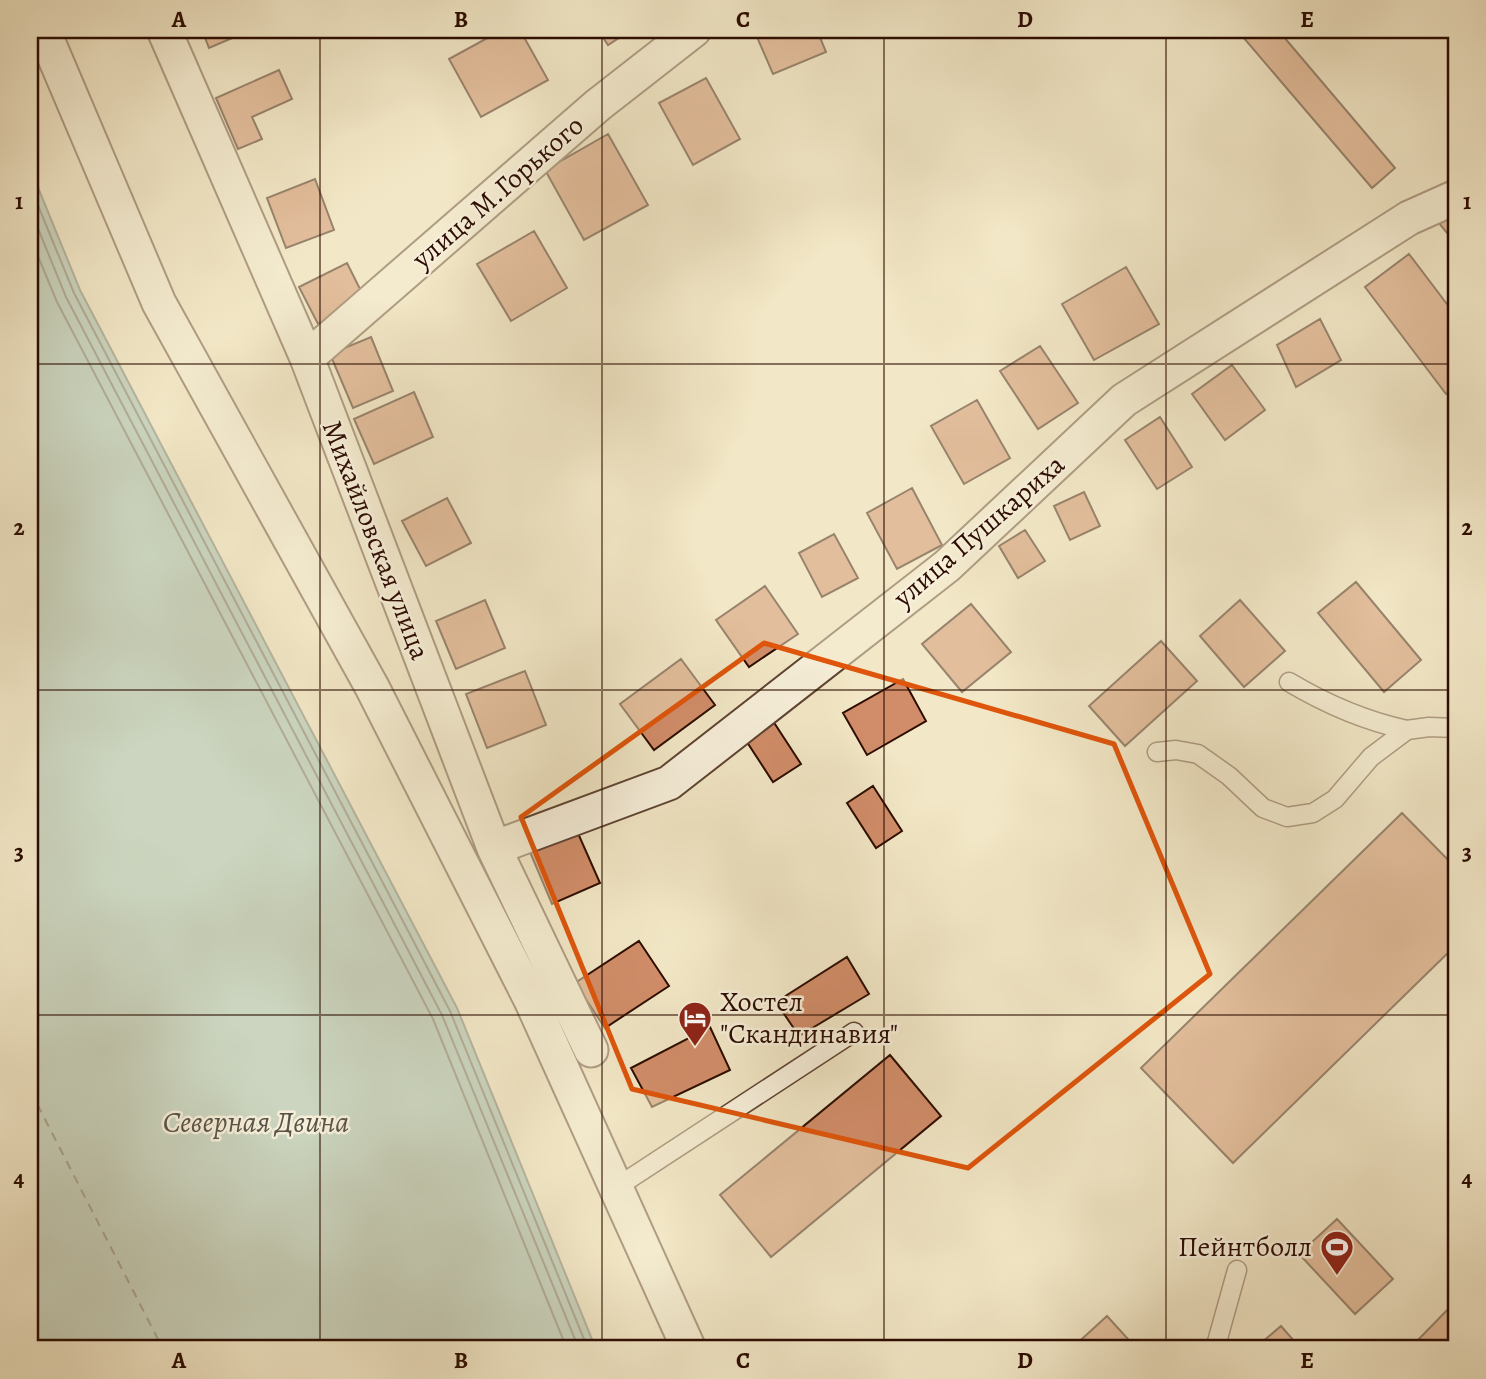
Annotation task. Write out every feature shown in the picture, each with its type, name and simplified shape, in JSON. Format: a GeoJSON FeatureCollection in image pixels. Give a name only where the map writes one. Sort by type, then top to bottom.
{"type":"FeatureCollection","features":[{"type":"Feature","properties":{"kind":"street"},"geometry":{"type":"LineString","coordinates":[[43,30],[159,303],[372,687],[531,1000],[688,1349]]}},
{"type":"Feature","properties":{"kind":"street","name":"Михайловская улица"},"geometry":{"type":"LineString","coordinates":[[164,30],[307,358],[494,848],[591,1050]]}},
{"type":"Feature","properties":{"kind":"street","name":"улица М.Горького"},"geometry":{"type":"LineString","coordinates":[[307,358],[598,105],[694,30]]}},
{"type":"Feature","properties":{"kind":"street","name":"улица Пушкариха"},"geometry":{"type":"LineString","coordinates":[[494,848],[668,783],[947,566],[1124,400],[1409,219],[1456,197]]}},
{"type":"Feature","properties":{"kind":"lane"},"geometry":{"type":"LineString","coordinates":[[1289,682],[1315,698],[1377,723],[1407,730],[1429,727],[1456,728]]}},
{"type":"Feature","properties":{"kind":"lane"},"geometry":{"type":"LineString","coordinates":[[1157,752],[1176,750],[1198,754],[1264,807],[1287,817],[1313,813],[1335,799],[1371,757],[1407,730]]}},
{"type":"Feature","properties":{"kind":"lane"},"geometry":{"type":"LineString","coordinates":[[617,1187],[854,1032]]}},
{"type":"Feature","properties":{"kind":"lane"},"geometry":{"type":"LineString","coordinates":[[1215,1349],[1237,1270]]}},
{"type":"Feature","properties":{"kind":"highlighted area"},"geometry":{"type":"Polygon","coordinates":[[[764,643],[1114,744],[1210,974],[968,1168],[632,1089],[521,817],[764,643]]]}},
{"type":"Feature","properties":{"kind":"water","name":"Северная Двина"},"geometry":{"type":"Polygon","coordinates":[[[30,168],[80,290],[457,1008],[596,1349],[30,1349],[30,168]]]}},
{"type":"Feature","properties":{"kind":"building"},"geometry":{"type":"Polygon","coordinates":[[[202,30],[251,30],[209,48],[202,30]]]}},
{"type":"Feature","properties":{"kind":"building"},"geometry":{"type":"Polygon","coordinates":[[[502,30],[520,30],[548,80],[481,117],[449,59],[502,30]]]}},
{"type":"Feature","properties":{"kind":"building"},"geometry":{"type":"Polygon","coordinates":[[[598,30],[631,30],[608,45],[598,30]]]}},
{"type":"Feature","properties":{"kind":"building"},"geometry":{"type":"Polygon","coordinates":[[[754,30],[817,30],[826,52],[773,74],[754,30]]]}},
{"type":"Feature","properties":{"kind":"building"},"geometry":{"type":"Polygon","coordinates":[[[1237,30],[1278,30],[1395,168],[1372,188],[1237,30]]]}},
{"type":"Feature","properties":{"kind":"building"},"geometry":{"type":"Polygon","coordinates":[[[279,70],[292,99],[252,117],[262,139],[238,149],[216,98],[279,70]]]}},
{"type":"Feature","properties":{"kind":"building"},"geometry":{"type":"Polygon","coordinates":[[[706,78],[740,139],[693,165],[659,103],[706,78]]]}},
{"type":"Feature","properties":{"kind":"building"},"geometry":{"type":"Polygon","coordinates":[[[608,134],[648,205],[584,240],[545,170],[608,134]]]}},
{"type":"Feature","properties":{"kind":"building"},"geometry":{"type":"Polygon","coordinates":[[[315,179],[334,230],[286,248],[267,198],[315,179]]]}},
{"type":"Feature","properties":{"kind":"building"},"geometry":{"type":"Polygon","coordinates":[[[1456,207],[1456,244],[1438,222],[1456,207]]]}},
{"type":"Feature","properties":{"kind":"building"},"geometry":{"type":"Polygon","coordinates":[[[534,231],[567,288],[511,321],[477,264],[534,231]]]}},
{"type":"Feature","properties":{"kind":"building"},"geometry":{"type":"Polygon","coordinates":[[[1409,254],[1456,316],[1456,387],[1446,394],[1365,287],[1409,254]]]}},
{"type":"Feature","properties":{"kind":"building"},"geometry":{"type":"Polygon","coordinates":[[[347,263],[366,301],[318,324],[299,287],[347,263]]]}},
{"type":"Feature","properties":{"kind":"building"},"geometry":{"type":"Polygon","coordinates":[[[1126,267],[1159,324],[1094,360],[1062,304],[1126,267]]]}},
{"type":"Feature","properties":{"kind":"building"},"geometry":{"type":"Polygon","coordinates":[[[1320,319],[1341,360],[1296,387],[1277,345],[1320,319]]]}},
{"type":"Feature","properties":{"kind":"building"},"geometry":{"type":"Polygon","coordinates":[[[371,337],[393,391],[353,408],[330,354],[371,337]]]}},
{"type":"Feature","properties":{"kind":"building"},"geometry":{"type":"Polygon","coordinates":[[[1040,346],[1078,403],[1038,429],[1000,371],[1040,346]]]}},
{"type":"Feature","properties":{"kind":"building"},"geometry":{"type":"Polygon","coordinates":[[[1232,365],[1265,410],[1225,440],[1192,394],[1232,365]]]}},
{"type":"Feature","properties":{"kind":"building"},"geometry":{"type":"Polygon","coordinates":[[[414,392],[433,437],[374,464],[354,419],[414,392]]]}},
{"type":"Feature","properties":{"kind":"building"},"geometry":{"type":"Polygon","coordinates":[[[977,400],[1010,458],[964,484],[931,426],[977,400]]]}},
{"type":"Feature","properties":{"kind":"building"},"geometry":{"type":"Polygon","coordinates":[[[1160,417],[1192,467],[1157,489],[1125,440],[1160,417]]]}},
{"type":"Feature","properties":{"kind":"building"},"geometry":{"type":"Polygon","coordinates":[[[912,488],[942,545],[897,569],[867,513],[912,488]]]}},
{"type":"Feature","properties":{"kind":"building"},"geometry":{"type":"Polygon","coordinates":[[[1084,492],[1100,526],[1070,540],[1054,506],[1084,492]]]}},
{"type":"Feature","properties":{"kind":"building"},"geometry":{"type":"Polygon","coordinates":[[[447,498],[471,543],[426,566],[402,521],[447,498]]]}},
{"type":"Feature","properties":{"kind":"building"},"geometry":{"type":"Polygon","coordinates":[[[1025,530],[1045,561],[1018,578],[999,546],[1025,530]]]}},
{"type":"Feature","properties":{"kind":"building"},"geometry":{"type":"Polygon","coordinates":[[[834,534],[858,578],[822,597],[799,553],[834,534]]]}},
{"type":"Feature","properties":{"kind":"building"},"geometry":{"type":"Polygon","coordinates":[[[1356,582],[1421,660],[1384,692],[1318,613],[1356,582]]]}},
{"type":"Feature","properties":{"kind":"building"},"geometry":{"type":"Polygon","coordinates":[[[765,586],[798,634],[749,667],[716,620],[765,586]]]}},
{"type":"Feature","properties":{"kind":"building"},"geometry":{"type":"Polygon","coordinates":[[[485,600],[505,648],[456,669],[436,621],[485,600]]]}},
{"type":"Feature","properties":{"kind":"building"},"geometry":{"type":"Polygon","coordinates":[[[1240,600],[1285,651],[1244,687],[1200,636],[1240,600]]]}},
{"type":"Feature","properties":{"kind":"building"},"geometry":{"type":"Polygon","coordinates":[[[971,604],[1011,652],[962,692],[922,644],[971,604]]]}},
{"type":"Feature","properties":{"kind":"building"},"geometry":{"type":"Polygon","coordinates":[[[1161,641],[1197,681],[1125,746],[1089,706],[1161,641]]]}},
{"type":"Feature","properties":{"kind":"building"},"geometry":{"type":"Polygon","coordinates":[[[681,659],[715,705],[654,750],[620,704],[681,659]]]}},
{"type":"Feature","properties":{"kind":"building"},"geometry":{"type":"Polygon","coordinates":[[[525,671],[546,725],[487,748],[466,694],[525,671]]]}},
{"type":"Feature","properties":{"kind":"building"},"geometry":{"type":"Polygon","coordinates":[[[903,679],[926,721],[867,755],[843,713],[903,679]]]}},
{"type":"Feature","properties":{"kind":"building"},"geometry":{"type":"Polygon","coordinates":[[[773,721],[801,764],[773,782],[745,739],[773,721]]]}},
{"type":"Feature","properties":{"kind":"building"},"geometry":{"type":"Polygon","coordinates":[[[873,786],[902,831],[876,848],[847,803],[873,786]]]}},
{"type":"Feature","properties":{"kind":"building"},"geometry":{"type":"Polygon","coordinates":[[[1402,813],[1456,868],[1456,945],[1233,1163],[1141,1068],[1402,813]]]}},
{"type":"Feature","properties":{"kind":"building"},"geometry":{"type":"Polygon","coordinates":[[[577,831],[600,883],[552,904],[530,852],[577,831]]]}},
{"type":"Feature","properties":{"kind":"building"},"geometry":{"type":"Polygon","coordinates":[[[639,941],[669,986],[605,1028],[575,983],[639,941]]]}},
{"type":"Feature","properties":{"kind":"building"},"geometry":{"type":"Polygon","coordinates":[[[847,957],[869,994],[799,1036],[776,1002],[847,957]]]}},
{"type":"Feature","properties":{"kind":"building","name":"Хостел \"Скандинавия\""},"geometry":{"type":"Polygon","coordinates":[[[710,1027],[730,1070],[652,1107],[631,1068],[710,1027]]]}},
{"type":"Feature","properties":{"kind":"building"},"geometry":{"type":"Polygon","coordinates":[[[890,1055],[941,1116],[771,1257],[720,1195],[890,1055]]]}},
{"type":"Feature","properties":{"kind":"building"},"geometry":{"type":"Polygon","coordinates":[[[1337,1219],[1393,1279],[1355,1314],[1299,1254],[1337,1219]]]}},
{"type":"Feature","properties":{"kind":"building"},"geometry":{"type":"Polygon","coordinates":[[[1456,1301],[1456,1349],[1422,1349],[1415,1343],[1456,1301]]]}},
{"type":"Feature","properties":{"kind":"building"},"geometry":{"type":"Polygon","coordinates":[[[1107,1316],[1137,1349],[1071,1349],[1107,1316]]]}},
{"type":"Feature","properties":{"kind":"building"},"geometry":{"type":"Polygon","coordinates":[[[1281,1326],[1301,1349],[1254,1349],[1281,1326]]]}},
{"type":"Feature","properties":{"kind":"ferry route"},"geometry":{"type":"LineString","coordinates":[[30,1090],[163,1349]]}},
{"type":"Feature","properties":{"kind":"place","name":"Хостел \"Скандинавия\""},"geometry":{"type":"Point","coordinates":[695,1048]}},
{"type":"Feature","properties":{"kind":"place","name":"Пейнтболл"},"geometry":{"type":"Point","coordinates":[1337,1277]}}]}
